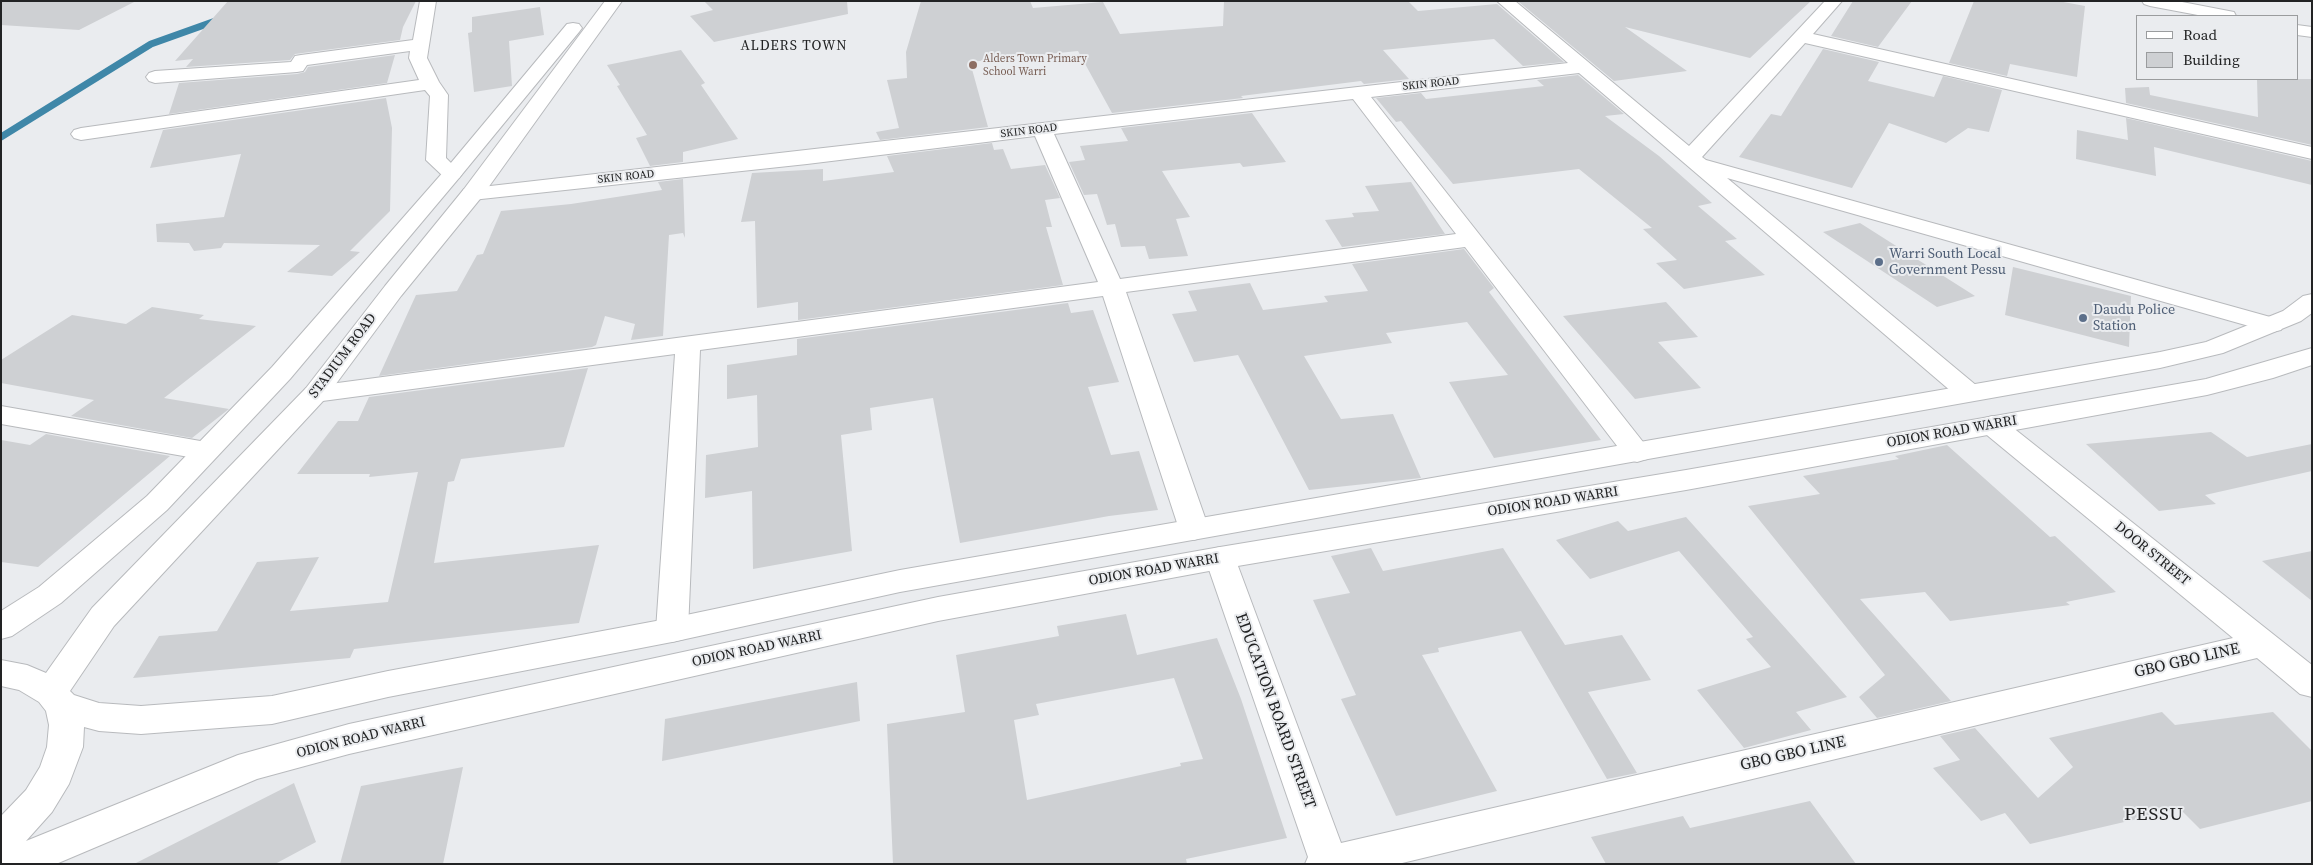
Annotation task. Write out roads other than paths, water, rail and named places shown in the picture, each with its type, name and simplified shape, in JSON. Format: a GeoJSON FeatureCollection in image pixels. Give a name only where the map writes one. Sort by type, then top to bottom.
{"type":"FeatureCollection","features":[{"type":"Feature","properties":{"kind":"street"},"geometry":{"type":"LineString","coordinates":[[428,1],[418,58],[430,84],[439,95],[436,160],[452,174]]}},
{"type":"Feature","properties":{"kind":"street"},"geometry":{"type":"LineString","coordinates":[[1,627],[50,595],[157,503],[281,373],[452,174],[560,45],[593,1]]}},
{"type":"Feature","properties":{"kind":"street","name":"STADIUM ROAD"},"geometry":{"type":"LineString","coordinates":[[56,699],[103,617],[315,394],[393,291],[472,194],[614,1]]}},
{"type":"Feature","properties":{"kind":"street"},"geometry":{"type":"LineString","coordinates":[[1505,1],[1696,160],[1968,392]]}},
{"type":"Feature","properties":{"kind":"street"},"geometry":{"type":"LineString","coordinates":[[1696,160],[1834,1]]}},
{"type":"Feature","properties":{"kind":"street"},"geometry":{"type":"LineString","coordinates":[[2150,1],[2223,15]]}},
{"type":"Feature","properties":{"kind":"street"},"geometry":{"type":"LineString","coordinates":[[2298,30],[2312,32]]}},
{"type":"Feature","properties":{"kind":"street"},"geometry":{"type":"LineString","coordinates":[[1801,37],[2312,153]]}},
{"type":"Feature","properties":{"kind":"street"},"geometry":{"type":"LineString","coordinates":[[290,86],[300,60],[420,44]]}},
{"type":"Feature","properties":{"kind":"street","name":"SKIN ROAD"},"geometry":{"type":"LineString","coordinates":[[472,194],[807,158],[1357,92],[1585,67]]}},
{"type":"Feature","properties":{"kind":"street"},"geometry":{"type":"LineString","coordinates":[[155,77],[290,86],[430,84]]}},
{"type":"Feature","properties":{"kind":"street"},"geometry":{"type":"LineString","coordinates":[[81,134],[290,86]]}},
{"type":"Feature","properties":{"kind":"street"},"geometry":{"type":"LineString","coordinates":[[1357,92],[1637,453]]}},
{"type":"Feature","properties":{"kind":"street"},"geometry":{"type":"LineString","coordinates":[[1042,129],[1112,288],[1194,528]]}},
{"type":"Feature","properties":{"kind":"street"},"geometry":{"type":"LineString","coordinates":[[1696,160],[2272,325]]}},
{"type":"Feature","properties":{"kind":"street"},"geometry":{"type":"LineString","coordinates":[[315,394],[688,346],[1471,239]]}},
{"type":"Feature","properties":{"kind":"street"},"geometry":{"type":"LineString","coordinates":[[1,673],[27,678],[56,699],[100,717],[141,720],[272,710],[388,684],[672,630],[900,581],[1194,528],[1637,453],[1968,392],[2160,360],[2205,350],[2272,325],[2292,316],[2312,301]]}},
{"type":"Feature","properties":{"kind":"street"},"geometry":{"type":"LineString","coordinates":[[672,630],[688,346]]}},
{"type":"Feature","properties":{"kind":"street","name":"ODION ROAD WARRI"},"geometry":{"type":"LineString","coordinates":[[16,864],[68,840],[252,766],[349,739],[938,609],[1220,558],[1686,480],[2206,387],[2264,372],[2312,356]]}},
{"type":"Feature","properties":{"kind":"street"},"geometry":{"type":"LineString","coordinates":[[1,415],[206,451]]}},
{"type":"Feature","properties":{"kind":"street","name":"DOOR STREET"},"geometry":{"type":"LineString","coordinates":[[1992,424],[2312,684]]}},
{"type":"Feature","properties":{"kind":"street","name":"EDUCATION BOARD STREET"},"geometry":{"type":"LineString","coordinates":[[1220,558],[1328,863]]}},
{"type":"Feature","properties":{"kind":"street","name":"GBO GBO LINE"},"geometry":{"type":"LineString","coordinates":[[1328,863],[2262,644]]}},
{"type":"Feature","properties":{"kind":"street"},"geometry":{"type":"LineString","coordinates":[[1,842],[39,801],[56,773],[65,747],[67,724],[56,699]]}},
{"type":"Feature","properties":{"kind":"waterway"},"geometry":{"type":"LineString","coordinates":[[1,137],[151,44],[221,19]]}},
{"type":"Feature","properties":{"kind":"place","name":"Alders Town Primary School Warri"},"geometry":{"type":"Point","coordinates":[973,65]}},
{"type":"Feature","properties":{"kind":"place","name":"Warri South Local Government Pessu"},"geometry":{"type":"Point","coordinates":[1879,262]}},
{"type":"Feature","properties":{"kind":"place","name":"Daudu Police Station"},"geometry":{"type":"Point","coordinates":[2083,318]}},
{"type":"Feature","properties":{"kind":"district","name":"ALDERS TOWN"},"geometry":{"type":"Point","coordinates":[794,46]}},
{"type":"Feature","properties":{"kind":"district","name":"PESSU"},"geometry":{"type":"Point","coordinates":[2154,815]}}]}
